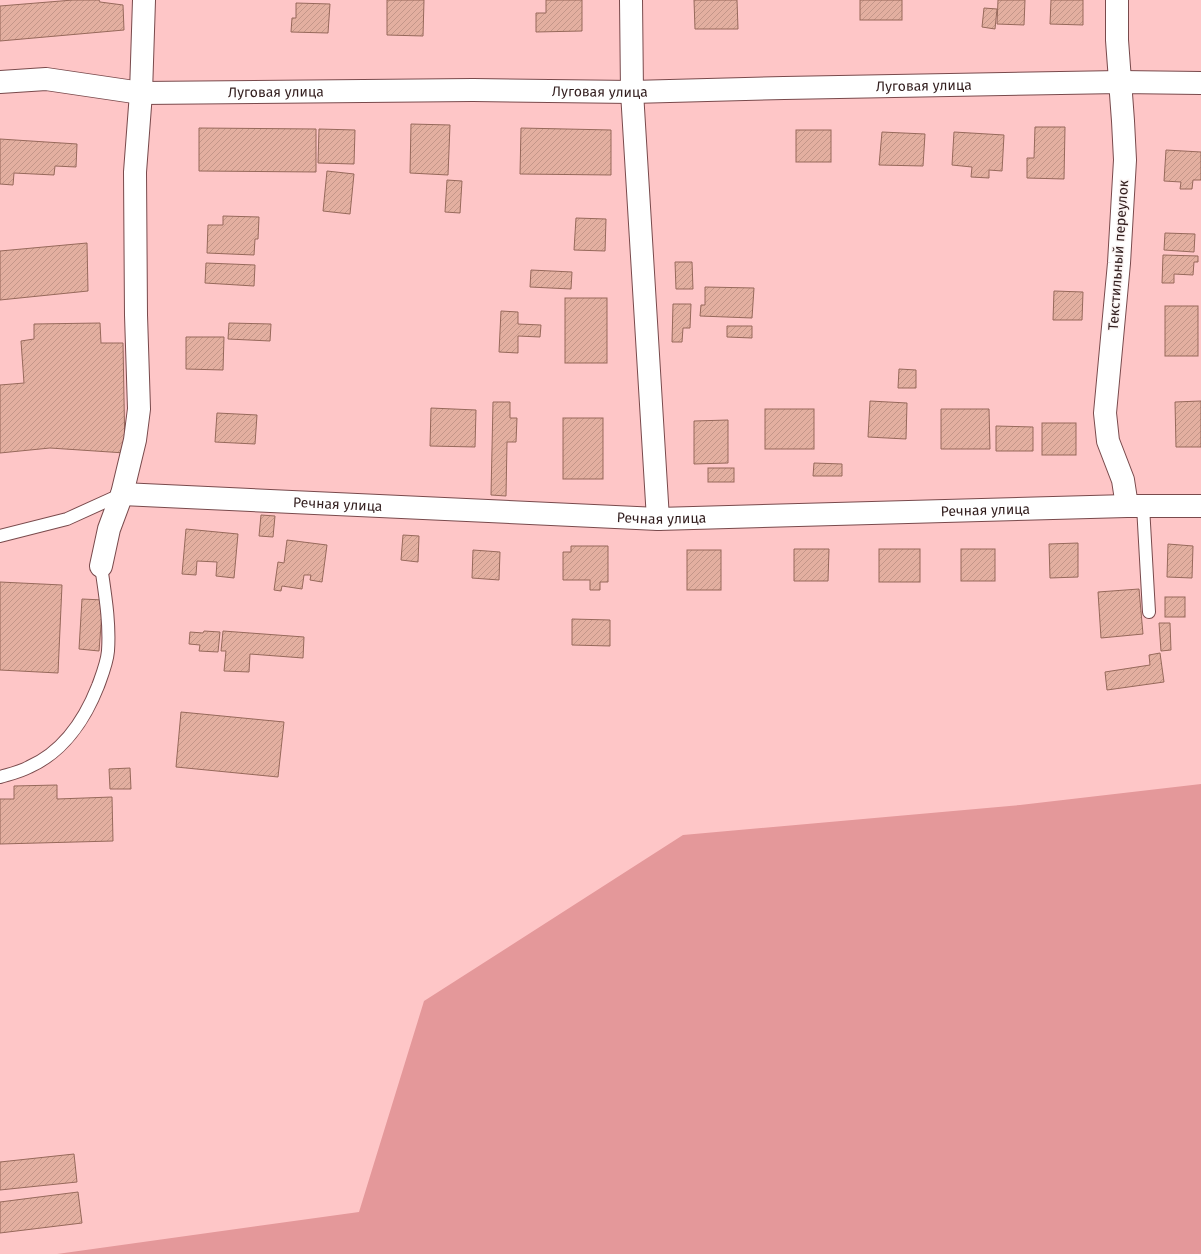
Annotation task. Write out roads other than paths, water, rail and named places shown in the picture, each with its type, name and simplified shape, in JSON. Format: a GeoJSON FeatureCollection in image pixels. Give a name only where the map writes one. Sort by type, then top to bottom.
{"type":"FeatureCollection","features":[{"type":"Feature","properties":{"kind":"street"},"geometry":{"type":"LineString","coordinates":[[101,566],[109,529],[122,494],[135,440],[139,410],[136,315],[135,172],[141,93],[144,0]]}},
{"type":"Feature","properties":{"kind":"street"},"geometry":{"type":"LineString","coordinates":[[631,0],[632,92],[658,520]]}},
{"type":"Feature","properties":{"kind":"street","name":"Текстильный переулок"},"geometry":{"type":"LineString","coordinates":[[1117,0],[1117,40],[1125,160],[1119,263],[1105,413],[1108,441],[1135,506]]}},
{"type":"Feature","properties":{"kind":"street","name":"Луговая улица"},"geometry":{"type":"LineString","coordinates":[[0,82],[46,79],[141,93],[465,90],[632,92],[1120,82],[1201,83]]}},
{"type":"Feature","properties":{"kind":"street","name":"Речная улица"},"geometry":{"type":"LineString","coordinates":[[122,494],[658,520],[1135,506],[1201,506]]}},
{"type":"Feature","properties":{"kind":"lane"},"geometry":{"type":"LineString","coordinates":[[0,536],[67,519],[122,494]]}},
{"type":"Feature","properties":{"kind":"lane"},"geometry":{"type":"LineString","coordinates":[[1135,506],[1149,612]]}},
{"type":"Feature","properties":{"kind":"lane"},"geometry":{"type":"LineString","coordinates":[[0,777],[30,767],[60,746],[74,729],[88,706],[104,670],[108,653],[109,628],[101,566]]}}]}
